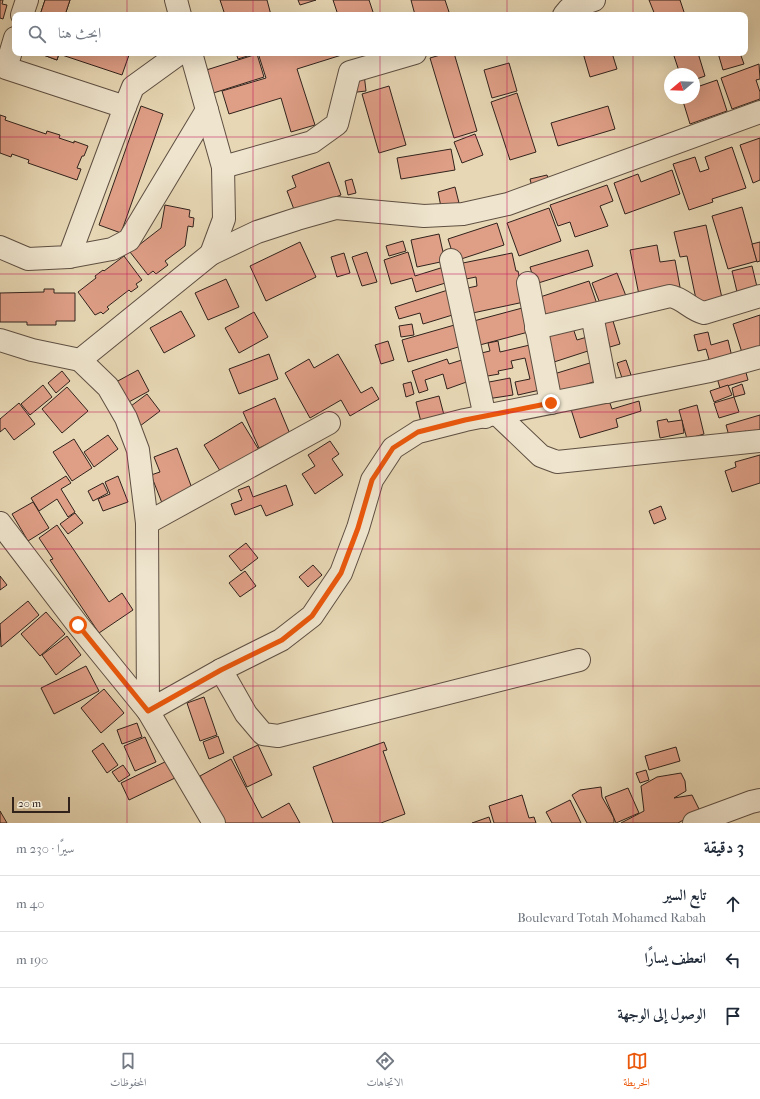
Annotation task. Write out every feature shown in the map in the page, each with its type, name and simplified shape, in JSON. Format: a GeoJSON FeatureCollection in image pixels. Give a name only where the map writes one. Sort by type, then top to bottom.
{"type":"FeatureCollection","features":[{"type":"Feature","properties":{"kind":"street"},"geometry":{"type":"LineString","coordinates":[[23,12],[26,0]]}},
{"type":"Feature","properties":{"kind":"street"},"geometry":{"type":"LineString","coordinates":[[176,0],[179,12]]}},
{"type":"Feature","properties":{"kind":"street"},"geometry":{"type":"LineString","coordinates":[[566,12],[569,9],[594,0]]}},
{"type":"Feature","properties":{"kind":"street"},"geometry":{"type":"LineString","coordinates":[[12,48],[6,68],[125,107]]}},
{"type":"Feature","properties":{"kind":"street"},"geometry":{"type":"LineString","coordinates":[[69,257],[133,87],[176,56]]}},
{"type":"Feature","properties":{"kind":"street"},"geometry":{"type":"LineString","coordinates":[[192,56],[223,167],[224,219],[211,254]]}},
{"type":"Feature","properties":{"kind":"street"},"geometry":{"type":"LineString","coordinates":[[223,167],[312,142],[337,124],[350,72],[406,56]]}},
{"type":"Feature","properties":{"kind":"street"},"geometry":{"type":"LineString","coordinates":[[0,247],[28,259],[69,257],[112,249],[130,240],[207,110]]}},
{"type":"Feature","properties":{"kind":"street"},"geometry":{"type":"LineString","coordinates":[[80,360],[211,254],[257,232],[336,208],[424,216],[463,214],[508,204],[760,112]]}},
{"type":"Feature","properties":{"kind":"street"},"geometry":{"type":"LineString","coordinates":[[451,260],[491,415],[541,456],[557,462],[760,441]]}},
{"type":"Feature","properties":{"kind":"street"},"geometry":{"type":"LineString","coordinates":[[528,283],[551,403]]}},
{"type":"Feature","properties":{"kind":"street"},"geometry":{"type":"LineString","coordinates":[[536,328],[670,296],[678,297],[697,311],[704,313],[760,296]]}},
{"type":"Feature","properties":{"kind":"street"},"geometry":{"type":"LineString","coordinates":[[592,315],[607,392]]}},
{"type":"Feature","properties":{"kind":"street"},"geometry":{"type":"LineString","coordinates":[[0,340],[32,350],[80,360],[108,387],[126,418],[138,450],[147,523],[148,711]]}},
{"type":"Feature","properties":{"kind":"street"},"geometry":{"type":"LineString","coordinates":[[148,711],[221,670],[282,640],[312,616],[341,573],[358,528],[372,480],[393,448],[418,432],[491,415],[710,371],[760,357]]}},
{"type":"Feature","properties":{"kind":"street"},"geometry":{"type":"LineString","coordinates":[[147,523],[329,423]]}},
{"type":"Feature","properties":{"kind":"street"},"geometry":{"type":"LineString","coordinates":[[0,524],[148,711],[214,823]]}},
{"type":"Feature","properties":{"kind":"street"},"geometry":{"type":"LineString","coordinates":[[221,670],[246,714],[263,734],[278,736],[579,660]]}},
{"type":"Feature","properties":{"kind":"street"},"geometry":{"type":"LineString","coordinates":[[694,823],[760,800]]}},
{"type":"Feature","properties":{"kind":"building"},"geometry":{"type":"Polygon","coordinates":[[[0,0],[3,0],[2,4],[7,5],[3,19],[0,18],[0,0]]]}},
{"type":"Feature","properties":{"kind":"building"},"geometry":{"type":"Polygon","coordinates":[[[45,0],[70,0],[66,12],[41,12],[45,0]]]}},
{"type":"Feature","properties":{"kind":"building"},"geometry":{"type":"Polygon","coordinates":[[[45,0],[70,0],[66,12],[41,12],[45,0]]]}},
{"type":"Feature","properties":{"kind":"building"},"geometry":{"type":"Polygon","coordinates":[[[220,0],[267,0],[270,12],[224,12],[220,0]]]}},
{"type":"Feature","properties":{"kind":"building"},"geometry":{"type":"Polygon","coordinates":[[[298,0],[316,0],[300,5],[298,0]]]}},
{"type":"Feature","properties":{"kind":"building"},"geometry":{"type":"Polygon","coordinates":[[[333,0],[369,0],[373,12],[337,12],[333,0]]]}},
{"type":"Feature","properties":{"kind":"building"},"geometry":{"type":"Polygon","coordinates":[[[411,0],[445,0],[449,12],[414,12],[411,0]]]}},
{"type":"Feature","properties":{"kind":"building"},"geometry":{"type":"Polygon","coordinates":[[[649,0],[680,0],[684,12],[654,12],[649,0]]]}},
{"type":"Feature","properties":{"kind":"building"},"geometry":{"type":"Polygon","coordinates":[[[46,56],[58,56],[57,60],[46,56]]]}},
{"type":"Feature","properties":{"kind":"building"},"geometry":{"type":"Polygon","coordinates":[[[46,56],[58,56],[57,60],[46,56]]]}},
{"type":"Feature","properties":{"kind":"building"},"geometry":{"type":"Polygon","coordinates":[[[65,56],[129,56],[122,75],[65,56]]]}},
{"type":"Feature","properties":{"kind":"building"},"geometry":{"type":"Polygon","coordinates":[[[237,56],[248,56],[238,59],[237,56]]]}},
{"type":"Feature","properties":{"kind":"building"},"geometry":{"type":"Polygon","coordinates":[[[251,56],[258,56],[264,77],[207,95],[200,72],[251,56]]]}},
{"type":"Feature","properties":{"kind":"building"},"geometry":{"type":"Polygon","coordinates":[[[259,56],[338,56],[297,69],[315,125],[291,132],[281,98],[229,114],[222,91],[266,78],[259,56]]]}},
{"type":"Feature","properties":{"kind":"building"},"geometry":{"type":"Polygon","coordinates":[[[437,56],[455,56],[477,131],[454,138],[430,58],[437,56]]]}},
{"type":"Feature","properties":{"kind":"building"},"geometry":{"type":"Polygon","coordinates":[[[584,56],[613,56],[617,69],[590,77],[584,56]]]}},
{"type":"Feature","properties":{"kind":"building"},"geometry":{"type":"Polygon","coordinates":[[[674,56],[699,56],[705,76],[700,78],[700,68],[678,68],[674,56]]]}},
{"type":"Feature","properties":{"kind":"building"},"geometry":{"type":"Polygon","coordinates":[[[719,56],[741,56],[744,64],[723,70],[719,56]]]}},
{"type":"Feature","properties":{"kind":"building"},"geometry":{"type":"Polygon","coordinates":[[[509,63],[517,91],[492,98],[484,70],[509,63]]]}},
{"type":"Feature","properties":{"kind":"building"},"geometry":{"type":"Polygon","coordinates":[[[759,64],[760,79],[756,80],[760,92],[760,99],[732,109],[721,78],[759,64]]]}},
{"type":"Feature","properties":{"kind":"building"},"geometry":{"type":"Polygon","coordinates":[[[364,74],[366,91],[349,93],[364,74]]]}},
{"type":"Feature","properties":{"kind":"building"},"geometry":{"type":"Polygon","coordinates":[[[717,80],[727,111],[690,124],[684,104],[700,104],[700,86],[717,80]]]}},
{"type":"Feature","properties":{"kind":"building"},"geometry":{"type":"Polygon","coordinates":[[[389,86],[406,145],[379,153],[362,94],[389,86]]]}},
{"type":"Feature","properties":{"kind":"building"},"geometry":{"type":"Polygon","coordinates":[[[517,93],[536,152],[510,160],[491,102],[517,93]]]}},
{"type":"Feature","properties":{"kind":"building"},"geometry":{"type":"Polygon","coordinates":[[[141,106],[163,114],[121,233],[99,225],[141,106]]]}},
{"type":"Feature","properties":{"kind":"building"},"geometry":{"type":"Polygon","coordinates":[[[608,106],[615,129],[558,146],[551,123],[608,106]]]}},
{"type":"Feature","properties":{"kind":"building"},"geometry":{"type":"Polygon","coordinates":[[[0,115],[6,117],[5,120],[46,134],[47,131],[60,135],[59,138],[88,146],[77,168],[81,169],[77,180],[28,163],[29,160],[12,154],[11,157],[0,153],[0,115]]]}},
{"type":"Feature","properties":{"kind":"building"},"geometry":{"type":"Polygon","coordinates":[[[475,134],[483,155],[462,163],[454,142],[475,134]]]}},
{"type":"Feature","properties":{"kind":"building"},"geometry":{"type":"Polygon","coordinates":[[[760,138],[760,180],[753,183],[740,145],[760,138]]]}},
{"type":"Feature","properties":{"kind":"building"},"geometry":{"type":"Polygon","coordinates":[[[732,147],[746,188],[712,199],[713,202],[689,210],[673,164],[695,157],[700,172],[709,169],[705,157],[732,147]]]}},
{"type":"Feature","properties":{"kind":"building"},"geometry":{"type":"Polygon","coordinates":[[[451,149],[455,170],[401,179],[397,158],[451,149]]]}},
{"type":"Feature","properties":{"kind":"building"},"geometry":{"type":"Polygon","coordinates":[[[329,162],[341,195],[295,212],[287,191],[296,187],[292,176],[329,162]]]}},
{"type":"Feature","properties":{"kind":"building"},"geometry":{"type":"Polygon","coordinates":[[[672,170],[680,194],[625,214],[614,183],[638,174],[641,182],[672,170]]]}},
{"type":"Feature","properties":{"kind":"building"},"geometry":{"type":"Polygon","coordinates":[[[547,175],[549,182],[532,187],[530,179],[547,175]]]}},
{"type":"Feature","properties":{"kind":"building"},"geometry":{"type":"Polygon","coordinates":[[[352,179],[356,193],[348,195],[345,181],[352,179]]]}},
{"type":"Feature","properties":{"kind":"building"},"geometry":{"type":"Polygon","coordinates":[[[607,185],[613,201],[600,206],[608,226],[575,237],[570,222],[558,226],[550,205],[607,185]]]}},
{"type":"Feature","properties":{"kind":"building"},"geometry":{"type":"Polygon","coordinates":[[[455,187],[459,203],[441,207],[438,192],[455,187]]]}},
{"type":"Feature","properties":{"kind":"building"},"geometry":{"type":"Polygon","coordinates":[[[165,205],[190,210],[189,217],[194,218],[193,227],[188,226],[185,246],[165,261],[168,265],[156,274],[153,271],[148,275],[130,252],[161,228],[165,205]]]}},
{"type":"Feature","properties":{"kind":"building"},"geometry":{"type":"Polygon","coordinates":[[[742,207],[757,261],[728,269],[712,216],[742,207]]]}},
{"type":"Feature","properties":{"kind":"building"},"geometry":{"type":"Polygon","coordinates":[[[549,208],[561,241],[519,256],[507,223],[549,208]]]}},
{"type":"Feature","properties":{"kind":"building"},"geometry":{"type":"Polygon","coordinates":[[[497,223],[504,245],[455,261],[448,239],[497,223]]]}},
{"type":"Feature","properties":{"kind":"building"},"geometry":{"type":"Polygon","coordinates":[[[706,225],[722,298],[697,304],[687,256],[680,257],[674,232],[706,225]]]}},
{"type":"Feature","properties":{"kind":"building"},"geometry":{"type":"Polygon","coordinates":[[[439,234],[445,261],[417,267],[411,240],[439,234]]]}},
{"type":"Feature","properties":{"kind":"building"},"geometry":{"type":"Polygon","coordinates":[[[403,241],[406,251],[389,256],[386,246],[403,241]]]}},
{"type":"Feature","properties":{"kind":"building"},"geometry":{"type":"Polygon","coordinates":[[[300,242],[316,277],[266,301],[250,266],[300,242]]]}},
{"type":"Feature","properties":{"kind":"building"},"geometry":{"type":"Polygon","coordinates":[[[760,242],[760,261],[757,262],[752,244],[760,242]]]}},
{"type":"Feature","properties":{"kind":"building"},"geometry":{"type":"Polygon","coordinates":[[[657,245],[660,262],[675,260],[680,287],[639,295],[630,250],[657,245]]]}},
{"type":"Feature","properties":{"kind":"building"},"geometry":{"type":"Polygon","coordinates":[[[588,250],[593,266],[535,284],[530,267],[588,250]]]}},
{"type":"Feature","properties":{"kind":"building"},"geometry":{"type":"Polygon","coordinates":[[[367,252],[377,282],[362,286],[352,257],[367,252]]]}},
{"type":"Feature","properties":{"kind":"building"},"geometry":{"type":"Polygon","coordinates":[[[408,252],[415,276],[447,266],[452,281],[416,292],[412,278],[391,284],[384,260],[408,252]]]}},
{"type":"Feature","properties":{"kind":"building"},"geometry":{"type":"Polygon","coordinates":[[[344,253],[350,273],[337,277],[331,257],[344,253]]]}},
{"type":"Feature","properties":{"kind":"building"},"geometry":{"type":"Polygon","coordinates":[[[512,253],[516,271],[518,271],[524,302],[468,314],[463,289],[477,286],[476,277],[461,280],[458,264],[512,253]]]}},
{"type":"Feature","properties":{"kind":"building"},"geometry":{"type":"Polygon","coordinates":[[[124,256],[142,280],[136,284],[138,287],[131,292],[129,290],[107,307],[109,309],[103,314],[101,312],[95,315],[78,292],[96,278],[95,276],[124,256]]]}},
{"type":"Feature","properties":{"kind":"building"},"geometry":{"type":"Polygon","coordinates":[[[752,266],[758,291],[738,296],[732,271],[752,266]]]}},
{"type":"Feature","properties":{"kind":"building"},"geometry":{"type":"Polygon","coordinates":[[[617,273],[626,296],[601,306],[592,283],[617,273]]]}},
{"type":"Feature","properties":{"kind":"building"},"geometry":{"type":"Polygon","coordinates":[[[226,279],[239,307],[208,320],[195,293],[226,279]]]}},
{"type":"Feature","properties":{"kind":"building"},"geometry":{"type":"Polygon","coordinates":[[[589,281],[597,304],[544,321],[537,298],[589,281]]]}},
{"type":"Feature","properties":{"kind":"building"},"geometry":{"type":"Polygon","coordinates":[[[44,289],[54,289],[54,293],[75,293],[75,321],[56,321],[56,325],[27,325],[27,322],[0,322],[0,293],[44,292],[44,289]]]}},
{"type":"Feature","properties":{"kind":"building"},"geometry":{"type":"Polygon","coordinates":[[[451,289],[459,313],[423,324],[420,313],[399,319],[395,307],[451,289]]]}},
{"type":"Feature","properties":{"kind":"building"},"geometry":{"type":"Polygon","coordinates":[[[526,307],[532,331],[476,346],[470,322],[526,307]]]}},
{"type":"Feature","properties":{"kind":"building"},"geometry":{"type":"Polygon","coordinates":[[[181,311],[195,336],[164,353],[150,328],[181,311]]]}},
{"type":"Feature","properties":{"kind":"building"},"geometry":{"type":"Polygon","coordinates":[[[254,312],[268,337],[239,353],[225,328],[254,312]]]}},
{"type":"Feature","properties":{"kind":"building"},"geometry":{"type":"Polygon","coordinates":[[[760,315],[760,354],[744,359],[733,324],[760,315]]]}},
{"type":"Feature","properties":{"kind":"building"},"geometry":{"type":"Polygon","coordinates":[[[613,321],[620,344],[610,347],[603,323],[613,321]]]}},
{"type":"Feature","properties":{"kind":"building"},"geometry":{"type":"Polygon","coordinates":[[[412,324],[414,335],[401,337],[399,326],[412,324]]]}},
{"type":"Feature","properties":{"kind":"building"},"geometry":{"type":"Polygon","coordinates":[[[458,324],[465,345],[408,362],[402,340],[458,324]]]}},
{"type":"Feature","properties":{"kind":"building"},"geometry":{"type":"Polygon","coordinates":[[[573,328],[577,340],[587,337],[591,350],[554,362],[546,337],[573,328]]]}},
{"type":"Feature","properties":{"kind":"building"},"geometry":{"type":"Polygon","coordinates":[[[708,332],[711,345],[728,340],[732,357],[710,363],[706,349],[698,351],[694,335],[708,332]]]}},
{"type":"Feature","properties":{"kind":"building"},"geometry":{"type":"Polygon","coordinates":[[[388,341],[394,360],[381,364],[375,345],[388,341]]]}},
{"type":"Feature","properties":{"kind":"building"},"geometry":{"type":"Polygon","coordinates":[[[498,341],[500,352],[534,344],[544,389],[518,395],[515,382],[530,379],[525,358],[511,361],[513,368],[498,371],[499,374],[482,377],[477,354],[490,351],[488,343],[498,341]]]}},
{"type":"Feature","properties":{"kind":"building"},"geometry":{"type":"Polygon","coordinates":[[[269,354],[278,379],[239,394],[229,369],[269,354]]]}},
{"type":"Feature","properties":{"kind":"building"},"geometry":{"type":"Polygon","coordinates":[[[338,354],[361,393],[372,387],[379,399],[350,416],[341,400],[310,418],[285,373],[309,359],[314,368],[338,354]]]}},
{"type":"Feature","properties":{"kind":"building"},"geometry":{"type":"Polygon","coordinates":[[[447,359],[449,364],[465,359],[472,380],[447,389],[443,374],[425,380],[428,390],[419,393],[412,371],[447,359]]]}},
{"type":"Feature","properties":{"kind":"building"},"geometry":{"type":"Polygon","coordinates":[[[626,360],[631,375],[622,378],[617,363],[626,360]]]}},
{"type":"Feature","properties":{"kind":"building"},"geometry":{"type":"Polygon","coordinates":[[[593,362],[599,380],[560,393],[554,374],[593,362]]]}},
{"type":"Feature","properties":{"kind":"building"},"geometry":{"type":"Polygon","coordinates":[[[745,369],[748,380],[720,388],[717,378],[745,369]]]}},
{"type":"Feature","properties":{"kind":"building"},"geometry":{"type":"Polygon","coordinates":[[[138,370],[149,391],[127,403],[116,382],[138,370]]]}},
{"type":"Feature","properties":{"kind":"building"},"geometry":{"type":"Polygon","coordinates":[[[62,371],[70,381],[56,393],[48,383],[62,371]]]}},
{"type":"Feature","properties":{"kind":"building"},"geometry":{"type":"Polygon","coordinates":[[[510,378],[513,395],[487,399],[484,383],[510,378]]]}},
{"type":"Feature","properties":{"kind":"building"},"geometry":{"type":"Polygon","coordinates":[[[411,382],[414,394],[406,397],[403,384],[411,382]]]}},
{"type":"Feature","properties":{"kind":"building"},"geometry":{"type":"Polygon","coordinates":[[[742,384],[745,394],[734,397],[732,388],[742,384]]]}},
{"type":"Feature","properties":{"kind":"building"},"geometry":{"type":"Polygon","coordinates":[[[43,385],[52,397],[30,415],[21,404],[43,385]]]}},
{"type":"Feature","properties":{"kind":"building"},"geometry":{"type":"Polygon","coordinates":[[[728,385],[732,395],[714,402],[710,391],[728,385]]]}},
{"type":"Feature","properties":{"kind":"building"},"geometry":{"type":"Polygon","coordinates":[[[67,387],[88,411],[62,433],[42,409],[67,387]]]}},
{"type":"Feature","properties":{"kind":"building"},"geometry":{"type":"Polygon","coordinates":[[[147,394],[160,411],[140,426],[127,409],[147,394]]]}},
{"type":"Feature","properties":{"kind":"building"},"geometry":{"type":"Polygon","coordinates":[[[607,395],[612,409],[639,401],[641,411],[616,419],[618,427],[580,438],[570,406],[607,395]]]}},
{"type":"Feature","properties":{"kind":"building"},"geometry":{"type":"Polygon","coordinates":[[[439,396],[444,415],[421,422],[416,402],[439,396]]]}},
{"type":"Feature","properties":{"kind":"building"},"geometry":{"type":"Polygon","coordinates":[[[734,397],[739,412],[719,418],[714,403],[734,397]]]}},
{"type":"Feature","properties":{"kind":"building"},"geometry":{"type":"Polygon","coordinates":[[[275,398],[290,434],[259,448],[243,412],[275,398]]]}},
{"type":"Feature","properties":{"kind":"building"},"geometry":{"type":"Polygon","coordinates":[[[19,403],[35,424],[14,440],[5,428],[0,432],[0,419],[19,403]]]}},
{"type":"Feature","properties":{"kind":"building"},"geometry":{"type":"Polygon","coordinates":[[[697,405],[704,434],[687,439],[679,410],[697,405]]]}},
{"type":"Feature","properties":{"kind":"building"},"geometry":{"type":"Polygon","coordinates":[[[760,415],[760,438],[749,441],[746,431],[729,436],[726,425],[760,415]]]}},
{"type":"Feature","properties":{"kind":"building"},"geometry":{"type":"Polygon","coordinates":[[[667,419],[668,422],[682,420],[684,433],[660,438],[657,421],[667,419]]]}},
{"type":"Feature","properties":{"kind":"building"},"geometry":{"type":"Polygon","coordinates":[[[242,422],[259,450],[222,474],[204,445],[242,422]]]}},
{"type":"Feature","properties":{"kind":"building"},"geometry":{"type":"Polygon","coordinates":[[[108,435],[118,449],[94,467],[84,452],[108,435]]]}},
{"type":"Feature","properties":{"kind":"building"},"geometry":{"type":"Polygon","coordinates":[[[74,439],[92,468],[72,481],[53,452],[74,439]]]}},
{"type":"Feature","properties":{"kind":"building"},"geometry":{"type":"Polygon","coordinates":[[[330,441],[339,454],[332,459],[343,475],[315,494],[302,474],[315,466],[308,455],[330,441]]]}},
{"type":"Feature","properties":{"kind":"building"},"geometry":{"type":"Polygon","coordinates":[[[177,448],[193,491],[162,503],[151,475],[160,472],[154,457],[177,448]]]}},
{"type":"Feature","properties":{"kind":"building"},"geometry":{"type":"Polygon","coordinates":[[[760,455],[760,483],[732,492],[725,471],[736,467],[735,462],[760,455]]]}},
{"type":"Feature","properties":{"kind":"building"},"geometry":{"type":"Polygon","coordinates":[[[66,476],[71,483],[61,489],[75,512],[68,517],[57,499],[39,511],[31,498],[66,476]]]}},
{"type":"Feature","properties":{"kind":"building"},"geometry":{"type":"Polygon","coordinates":[[[118,476],[128,502],[103,511],[98,499],[110,494],[105,482],[118,476]]]}},
{"type":"Feature","properties":{"kind":"building"},"geometry":{"type":"Polygon","coordinates":[[[103,483],[108,493],[93,501],[88,491],[103,483]]]}},
{"type":"Feature","properties":{"kind":"building"},"geometry":{"type":"Polygon","coordinates":[[[286,485],[293,505],[266,516],[261,505],[235,515],[231,504],[242,500],[238,490],[249,486],[253,497],[286,485]]]}},
{"type":"Feature","properties":{"kind":"building"},"geometry":{"type":"Polygon","coordinates":[[[33,502],[49,528],[28,541],[12,514],[33,502]]]}},
{"type":"Feature","properties":{"kind":"building"},"geometry":{"type":"Polygon","coordinates":[[[661,506],[666,519],[654,524],[649,511],[661,506]]]}},
{"type":"Feature","properties":{"kind":"building"},"geometry":{"type":"Polygon","coordinates":[[[75,513],[83,523],[68,534],[60,524],[75,513]]]}},
{"type":"Feature","properties":{"kind":"building"},"geometry":{"type":"Polygon","coordinates":[[[57,525],[109,602],[122,593],[133,610],[99,633],[50,560],[53,559],[39,538],[57,525]]]}},
{"type":"Feature","properties":{"kind":"building"},"geometry":{"type":"Polygon","coordinates":[[[246,543],[258,558],[241,571],[229,556],[246,543]]]}},
{"type":"Feature","properties":{"kind":"building"},"geometry":{"type":"Polygon","coordinates":[[[313,565],[322,575],[308,587],[299,577],[313,565]]]}},
{"type":"Feature","properties":{"kind":"building"},"geometry":{"type":"Polygon","coordinates":[[[245,571],[256,586],[240,597],[229,583],[245,571]]]}},
{"type":"Feature","properties":{"kind":"building"},"geometry":{"type":"Polygon","coordinates":[[[0,576],[7,585],[0,590],[0,576]]]}},
{"type":"Feature","properties":{"kind":"building"},"geometry":{"type":"Polygon","coordinates":[[[28,601],[39,615],[1,647],[0,624],[28,601]]]}},
{"type":"Feature","properties":{"kind":"building"},"geometry":{"type":"Polygon","coordinates":[[[46,612],[65,634],[40,656],[21,634],[46,612]]]}},
{"type":"Feature","properties":{"kind":"building"},"geometry":{"type":"Polygon","coordinates":[[[67,636],[81,655],[56,675],[42,655],[67,636]]]}},
{"type":"Feature","properties":{"kind":"building"},"geometry":{"type":"Polygon","coordinates":[[[86,666],[99,691],[54,714],[41,688],[86,666]]]}},
{"type":"Feature","properties":{"kind":"building"},"geometry":{"type":"Polygon","coordinates":[[[104,689],[124,713],[101,733],[81,708],[104,689]]]}},
{"type":"Feature","properties":{"kind":"building"},"geometry":{"type":"Polygon","coordinates":[[[204,697],[217,735],[200,741],[187,703],[204,697]]]}},
{"type":"Feature","properties":{"kind":"building"},"geometry":{"type":"Polygon","coordinates":[[[137,723],[142,737],[122,744],[117,730],[137,723]]]}},
{"type":"Feature","properties":{"kind":"building"},"geometry":{"type":"Polygon","coordinates":[[[218,736],[224,753],[209,759],[203,742],[218,736]]]}},
{"type":"Feature","properties":{"kind":"building"},"geometry":{"type":"Polygon","coordinates":[[[145,737],[156,762],[135,771],[124,746],[145,737]]]}},
{"type":"Feature","properties":{"kind":"building"},"geometry":{"type":"Polygon","coordinates":[[[384,742],[387,750],[383,751],[405,814],[381,823],[333,823],[313,767],[384,742]]]}},
{"type":"Feature","properties":{"kind":"building"},"geometry":{"type":"Polygon","coordinates":[[[103,743],[118,765],[107,773],[92,751],[103,743]]]}},
{"type":"Feature","properties":{"kind":"building"},"geometry":{"type":"Polygon","coordinates":[[[258,745],[272,775],[247,787],[233,757],[258,745]]]}},
{"type":"Feature","properties":{"kind":"building"},"geometry":{"type":"Polygon","coordinates":[[[676,747],[680,761],[649,770],[645,756],[676,747]]]}},
{"type":"Feature","properties":{"kind":"building"},"geometry":{"type":"Polygon","coordinates":[[[231,759],[262,818],[289,803],[300,823],[225,823],[200,776],[231,759]]]}},
{"type":"Feature","properties":{"kind":"building"},"geometry":{"type":"Polygon","coordinates":[[[167,761],[175,778],[129,800],[121,783],[167,761]]]}},
{"type":"Feature","properties":{"kind":"building"},"geometry":{"type":"Polygon","coordinates":[[[123,765],[130,775],[119,782],[112,772],[123,765]]]}},
{"type":"Feature","properties":{"kind":"building"},"geometry":{"type":"Polygon","coordinates":[[[646,770],[649,780],[640,783],[636,773],[646,770]]]}},
{"type":"Feature","properties":{"kind":"building"},"geometry":{"type":"Polygon","coordinates":[[[681,773],[685,781],[686,791],[674,798],[692,795],[700,811],[678,823],[621,823],[644,811],[641,786],[657,777],[681,773]]]}},
{"type":"Feature","properties":{"kind":"building"},"geometry":{"type":"Polygon","coordinates":[[[601,787],[602,797],[614,818],[614,823],[587,823],[572,795],[580,790],[601,787]]]}},
{"type":"Feature","properties":{"kind":"building"},"geometry":{"type":"Polygon","coordinates":[[[628,788],[639,813],[616,823],[605,797],[628,788]]]}},
{"type":"Feature","properties":{"kind":"building"},"geometry":{"type":"Polygon","coordinates":[[[522,795],[529,818],[534,817],[536,823],[494,823],[489,806],[522,795]]]}},
{"type":"Feature","properties":{"kind":"building"},"geometry":{"type":"Polygon","coordinates":[[[570,800],[581,823],[552,823],[546,812],[570,800]]]}},
{"type":"Feature","properties":{"kind":"building"},"geometry":{"type":"Polygon","coordinates":[[[0,811],[7,823],[0,823],[0,811]]]}},
{"type":"Feature","properties":{"kind":"building"},"geometry":{"type":"Polygon","coordinates":[[[489,817],[491,823],[472,823],[489,817]]]}},
{"type":"Feature","properties":{"kind":"route"},"geometry":{"type":"LineString","coordinates":[[78,625],[148,711],[221,670],[282,640],[312,616],[341,573],[358,528],[372,480],[393,448],[418,432],[465,420],[551,403]]}}]}
